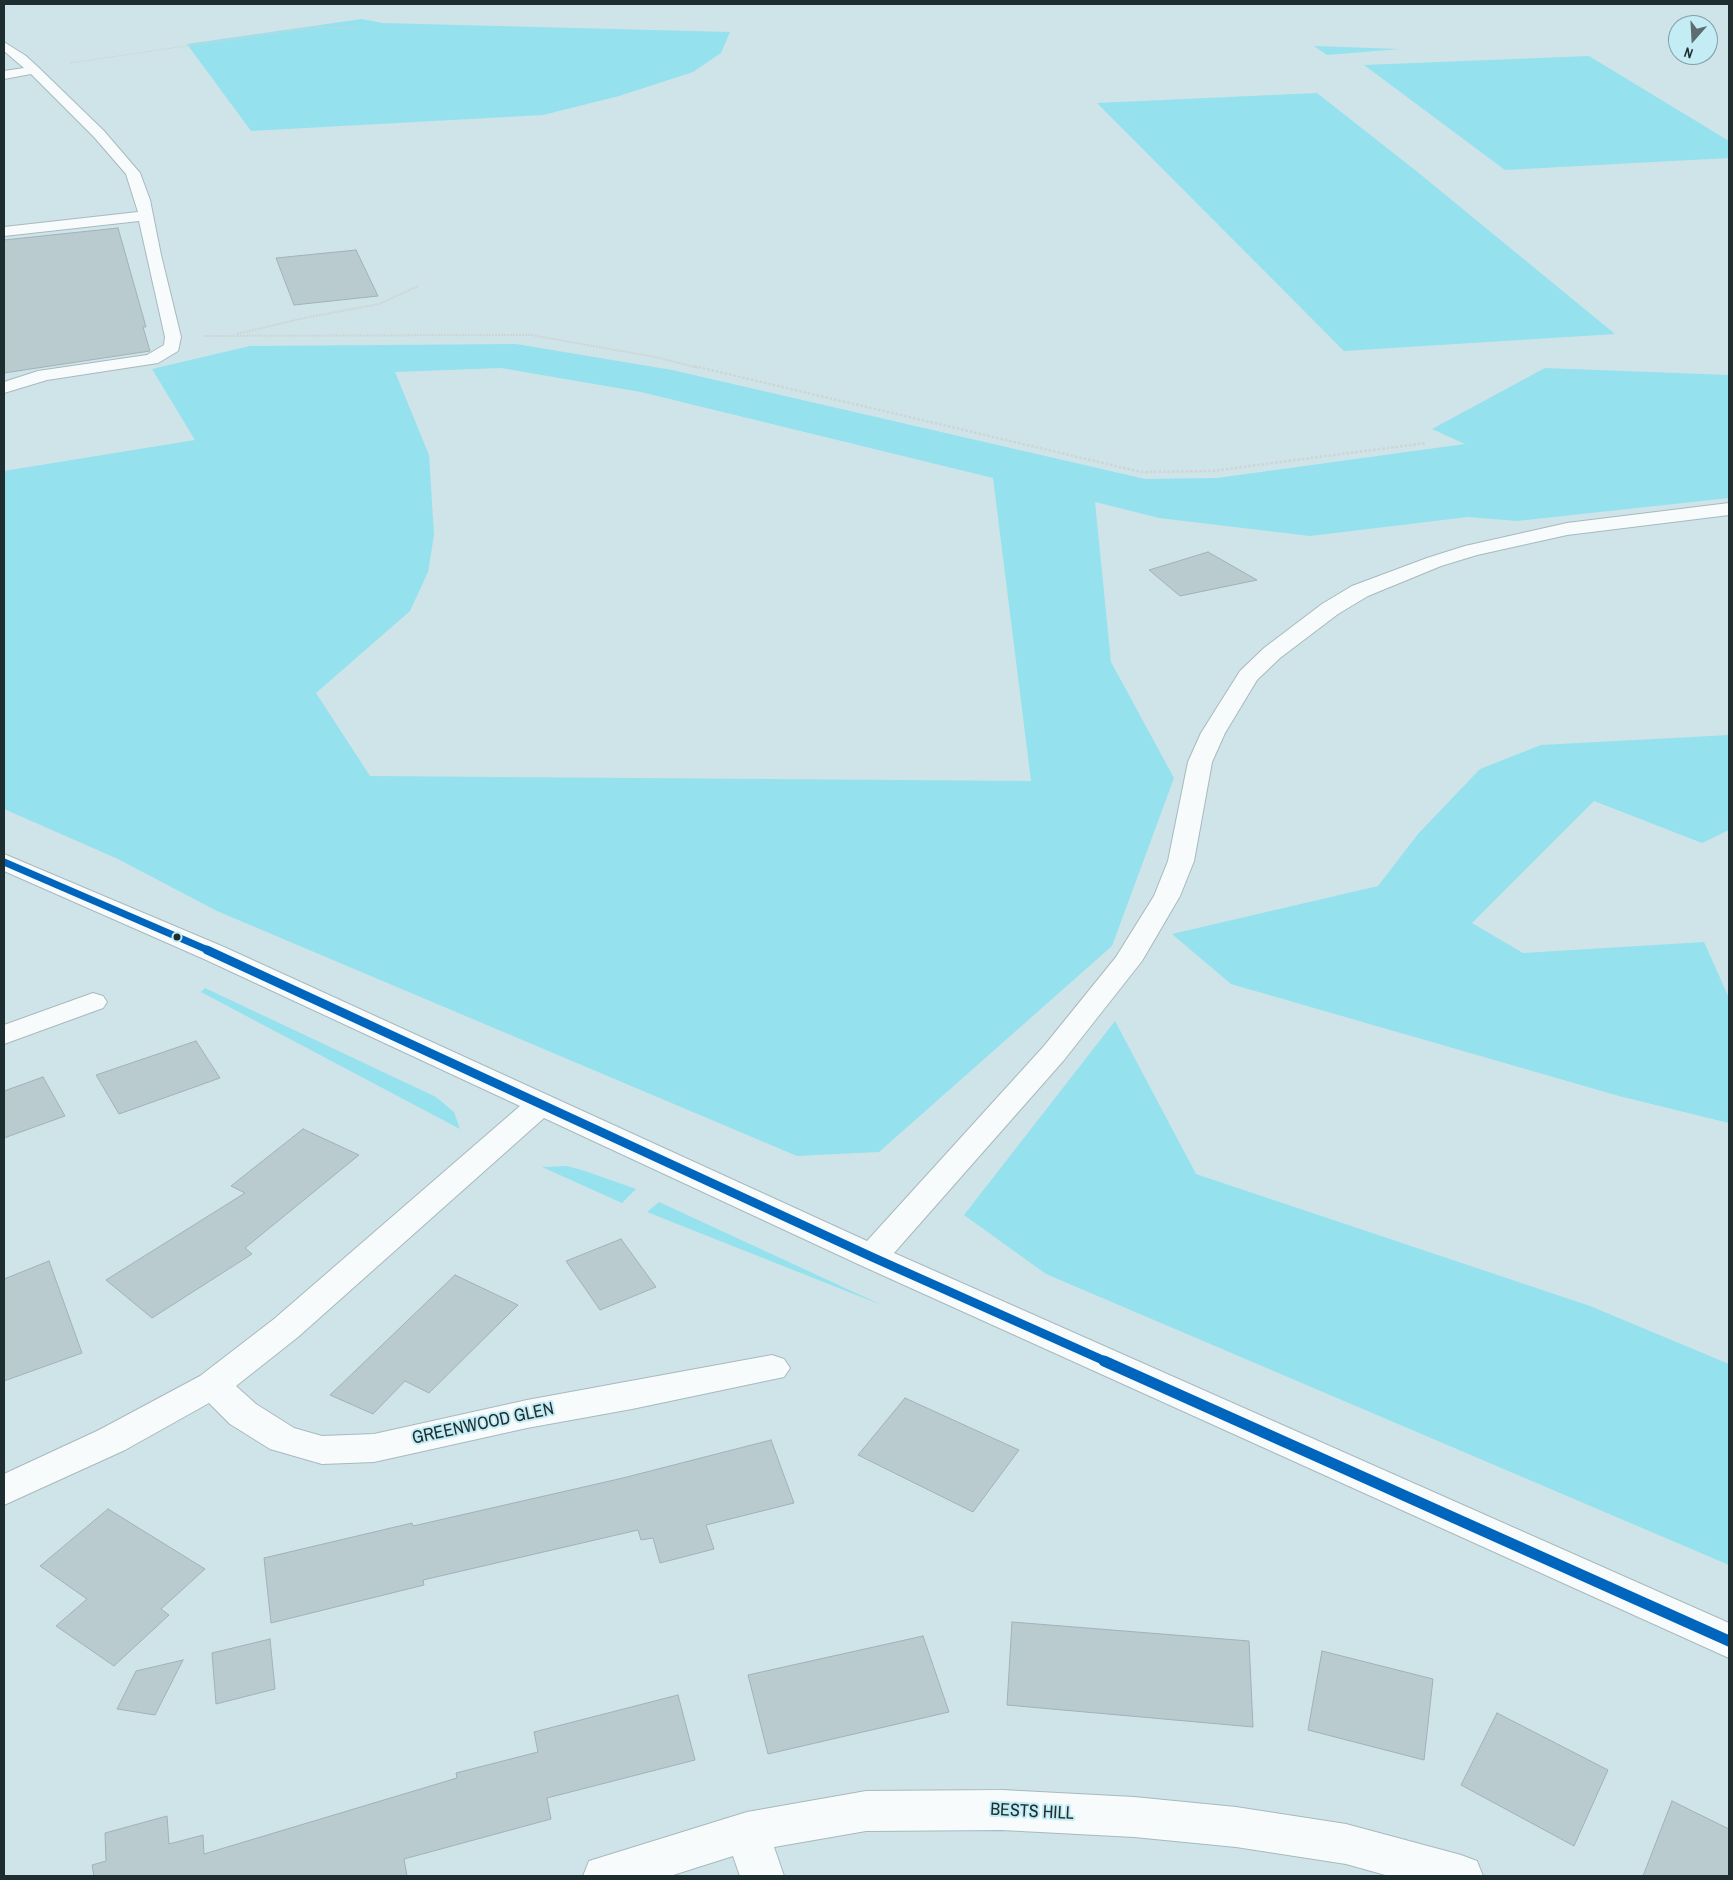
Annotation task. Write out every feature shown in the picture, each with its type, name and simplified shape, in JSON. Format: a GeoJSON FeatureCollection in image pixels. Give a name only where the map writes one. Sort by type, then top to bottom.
{"type":"FeatureCollection","features":[{"type":"Feature","properties":{"kind":"street"},"geometry":{"type":"LineString","coordinates":[[4,46],[33,69],[125,162],[138,185],[146,216],[152,254],[173,337],[172,347],[152,359],[44,375],[4,388]]}},
{"type":"Feature","properties":{"kind":"street"},"geometry":{"type":"LineString","coordinates":[[4,74],[33,69]]}},
{"type":"Feature","properties":{"kind":"street"},"geometry":{"type":"LineString","coordinates":[[4,232],[146,216]]}},
{"type":"Feature","properties":{"kind":"street"},"geometry":{"type":"LineString","coordinates":[[872,1257],[1054,1053],[1128,961],[1167,896],[1181,861],[1200,762],[1213,733],[1248,676],[1272,653],[1330,609],[1360,591],[1434,562],[1481,548],[1567,529],[1729,509]]}},
{"type":"Feature","properties":{"kind":"street"},"geometry":{"type":"LineString","coordinates":[[4,862],[222,958],[872,1257],[1729,1641]]}},
{"type":"Feature","properties":{"kind":"street"},"geometry":{"type":"LineString","coordinates":[[4,1035],[93,1002]]}},
{"type":"Feature","properties":{"kind":"street"},"geometry":{"type":"LineString","coordinates":[[4,1490],[112,1440],[212,1385],[286,1328],[542,1104]]}},
{"type":"Feature","properties":{"kind":"street","name":"GREENWOOD GLEN"},"geometry":{"type":"LineString","coordinates":[[212,1385],[243,1414],[282,1439],[322,1450],[374,1448],[527,1414],[632,1396],[772,1368]]}},
{"type":"Feature","properties":{"kind":"street","name":"BESTS HILL"},"geometry":{"type":"LineString","coordinates":[[605,1876],[747,1832],[866,1810],[1002,1810],[1124,1817],[1236,1827],[1346,1844],[1461,1876]]}},
{"type":"Feature","properties":{"kind":"street"},"geometry":{"type":"LineString","coordinates":[[747,1832],[762,1876]]}},
{"type":"Feature","properties":{"kind":"path"},"geometry":{"type":"LineString","coordinates":[[33,69],[307,29],[331,26],[357,28]]}},
{"type":"Feature","properties":{"kind":"path"},"geometry":{"type":"LineString","coordinates":[[232,336],[304,318],[379,304],[418,286]]}},
{"type":"Feature","properties":{"kind":"path"},"geometry":{"type":"LineString","coordinates":[[173,337],[531,335],[655,357],[1141,472],[1212,471],[1426,444]]}},
{"type":"Feature","properties":{"kind":"shaded area"},"geometry":{"type":"Polygon","coordinates":[[[362,19],[382,23],[730,32],[721,53],[693,72],[619,96],[543,115],[251,131],[187,44],[362,19]]]}},
{"type":"Feature","properties":{"kind":"shaded area"},"geometry":{"type":"Polygon","coordinates":[[[1314,46],[1399,49],[1327,55],[1314,46]]]}},
{"type":"Feature","properties":{"kind":"shaded area"},"geometry":{"type":"Polygon","coordinates":[[[1589,56],[1729,141],[1729,158],[1505,170],[1364,65],[1589,56]]]}},
{"type":"Feature","properties":{"kind":"shaded area"},"geometry":{"type":"Polygon","coordinates":[[[1317,93],[1420,174],[1615,334],[1344,351],[1097,103],[1317,93]]]}},
{"type":"Feature","properties":{"kind":"shaded area"},"geometry":{"type":"Polygon","coordinates":[[[516,344],[672,370],[1145,479],[1217,478],[1465,444],[1432,429],[1545,368],[1729,375],[1729,498],[1517,521],[1468,517],[1310,536],[1159,518],[1095,502],[1111,662],[1174,778],[1112,946],[879,1152],[797,1156],[217,911],[118,859],[4,809],[4,471],[195,440],[152,369],[250,346],[516,344]],[[501,368],[395,372],[429,455],[434,535],[428,572],[410,611],[316,693],[370,776],[1031,781],[993,478],[641,392],[501,368]]]}},
{"type":"Feature","properties":{"kind":"shaded area"},"geometry":{"type":"Polygon","coordinates":[[[1729,735],[1729,830],[1702,843],[1594,801],[1472,923],[1523,953],[1704,942],[1729,998],[1729,1123],[1619,1096],[1231,984],[1172,934],[1378,886],[1418,834],[1480,769],[1541,745],[1729,735]]]}},
{"type":"Feature","properties":{"kind":"shaded area"},"geometry":{"type":"Polygon","coordinates":[[[205,988],[436,1097],[454,1112],[460,1129],[201,992],[205,988]]]}},
{"type":"Feature","properties":{"kind":"shaded area"},"geometry":{"type":"Polygon","coordinates":[[[1115,1021],[1196,1174],[1590,1306],[1729,1364],[1729,1565],[1046,1274],[964,1215],[1115,1021]]]}},
{"type":"Feature","properties":{"kind":"shaded area"},"geometry":{"type":"Polygon","coordinates":[[[567,1166],[636,1189],[622,1203],[542,1167],[567,1166]]]}},
{"type":"Feature","properties":{"kind":"shaded area"},"geometry":{"type":"Polygon","coordinates":[[[659,1202],[884,1306],[647,1212],[659,1202]]]}},
{"type":"Feature","properties":{"kind":"building"},"geometry":{"type":"Polygon","coordinates":[[[118,228],[146,327],[143,327],[150,351],[4,373],[4,240],[118,228]]]}},
{"type":"Feature","properties":{"kind":"building"},"geometry":{"type":"Polygon","coordinates":[[[356,250],[378,296],[294,305],[276,258],[356,250]]]}},
{"type":"Feature","properties":{"kind":"building"},"geometry":{"type":"Polygon","coordinates":[[[1208,552],[1257,580],[1180,596],[1149,570],[1208,552]]]}},
{"type":"Feature","properties":{"kind":"building"},"geometry":{"type":"Polygon","coordinates":[[[196,1041],[220,1078],[119,1114],[96,1075],[196,1041]]]}},
{"type":"Feature","properties":{"kind":"building"},"geometry":{"type":"Polygon","coordinates":[[[43,1077],[65,1116],[4,1138],[4,1091],[43,1077]]]}},
{"type":"Feature","properties":{"kind":"building"},"geometry":{"type":"Polygon","coordinates":[[[303,1129],[359,1155],[245,1248],[252,1254],[152,1318],[106,1280],[245,1193],[231,1186],[303,1129]]]}},
{"type":"Feature","properties":{"kind":"building"},"geometry":{"type":"Polygon","coordinates":[[[621,1239],[656,1287],[600,1310],[566,1261],[621,1239]]]}},
{"type":"Feature","properties":{"kind":"building"},"geometry":{"type":"Polygon","coordinates":[[[49,1261],[82,1353],[4,1381],[4,1279],[49,1261]]]}},
{"type":"Feature","properties":{"kind":"building"},"geometry":{"type":"Polygon","coordinates":[[[455,1275],[518,1305],[429,1393],[405,1381],[373,1414],[330,1395],[455,1275]]]}},
{"type":"Feature","properties":{"kind":"building"},"geometry":{"type":"Polygon","coordinates":[[[905,1398],[1019,1450],[973,1512],[858,1455],[905,1398]]]}},
{"type":"Feature","properties":{"kind":"building"},"geometry":{"type":"Polygon","coordinates":[[[771,1440],[794,1503],[706,1525],[714,1549],[660,1563],[653,1538],[641,1540],[638,1530],[423,1580],[424,1585],[271,1623],[264,1558],[412,1523],[413,1526],[623,1478],[771,1440]]]}},
{"type":"Feature","properties":{"kind":"building"},"geometry":{"type":"Polygon","coordinates":[[[108,1509],[205,1569],[161,1609],[169,1615],[114,1666],[56,1626],[87,1599],[40,1566],[108,1509]]]}},
{"type":"Feature","properties":{"kind":"building"},"geometry":{"type":"Polygon","coordinates":[[[1012,1622],[1249,1641],[1253,1727],[1007,1705],[1012,1622]]]}},
{"type":"Feature","properties":{"kind":"building"},"geometry":{"type":"Polygon","coordinates":[[[923,1636],[949,1712],[768,1754],[748,1675],[923,1636]]]}},
{"type":"Feature","properties":{"kind":"building"},"geometry":{"type":"Polygon","coordinates":[[[270,1639],[275,1689],[216,1704],[212,1653],[270,1639]]]}},
{"type":"Feature","properties":{"kind":"building"},"geometry":{"type":"Polygon","coordinates":[[[1322,1651],[1433,1679],[1424,1760],[1308,1730],[1322,1651]]]}},
{"type":"Feature","properties":{"kind":"building"},"geometry":{"type":"Polygon","coordinates":[[[183,1660],[155,1715],[117,1709],[136,1671],[183,1660]]]}},
{"type":"Feature","properties":{"kind":"building"},"geometry":{"type":"Polygon","coordinates":[[[678,1695],[695,1760],[547,1798],[551,1819],[404,1859],[407,1876],[94,1876],[92,1865],[106,1861],[105,1833],[167,1816],[169,1844],[203,1835],[204,1854],[457,1778],[456,1773],[538,1752],[534,1732],[678,1695]]]}},
{"type":"Feature","properties":{"kind":"building"},"geometry":{"type":"Polygon","coordinates":[[[1497,1713],[1608,1770],[1574,1846],[1461,1785],[1497,1713]]]}},
{"type":"Feature","properties":{"kind":"building"},"geometry":{"type":"Polygon","coordinates":[[[1672,1801],[1729,1829],[1729,1876],[1643,1876],[1672,1801]]]}},
{"type":"Feature","properties":{"kind":"transit line"},"geometry":{"type":"LineString","coordinates":[[4,862],[214,953],[872,1257],[1729,1641]]}}]}
